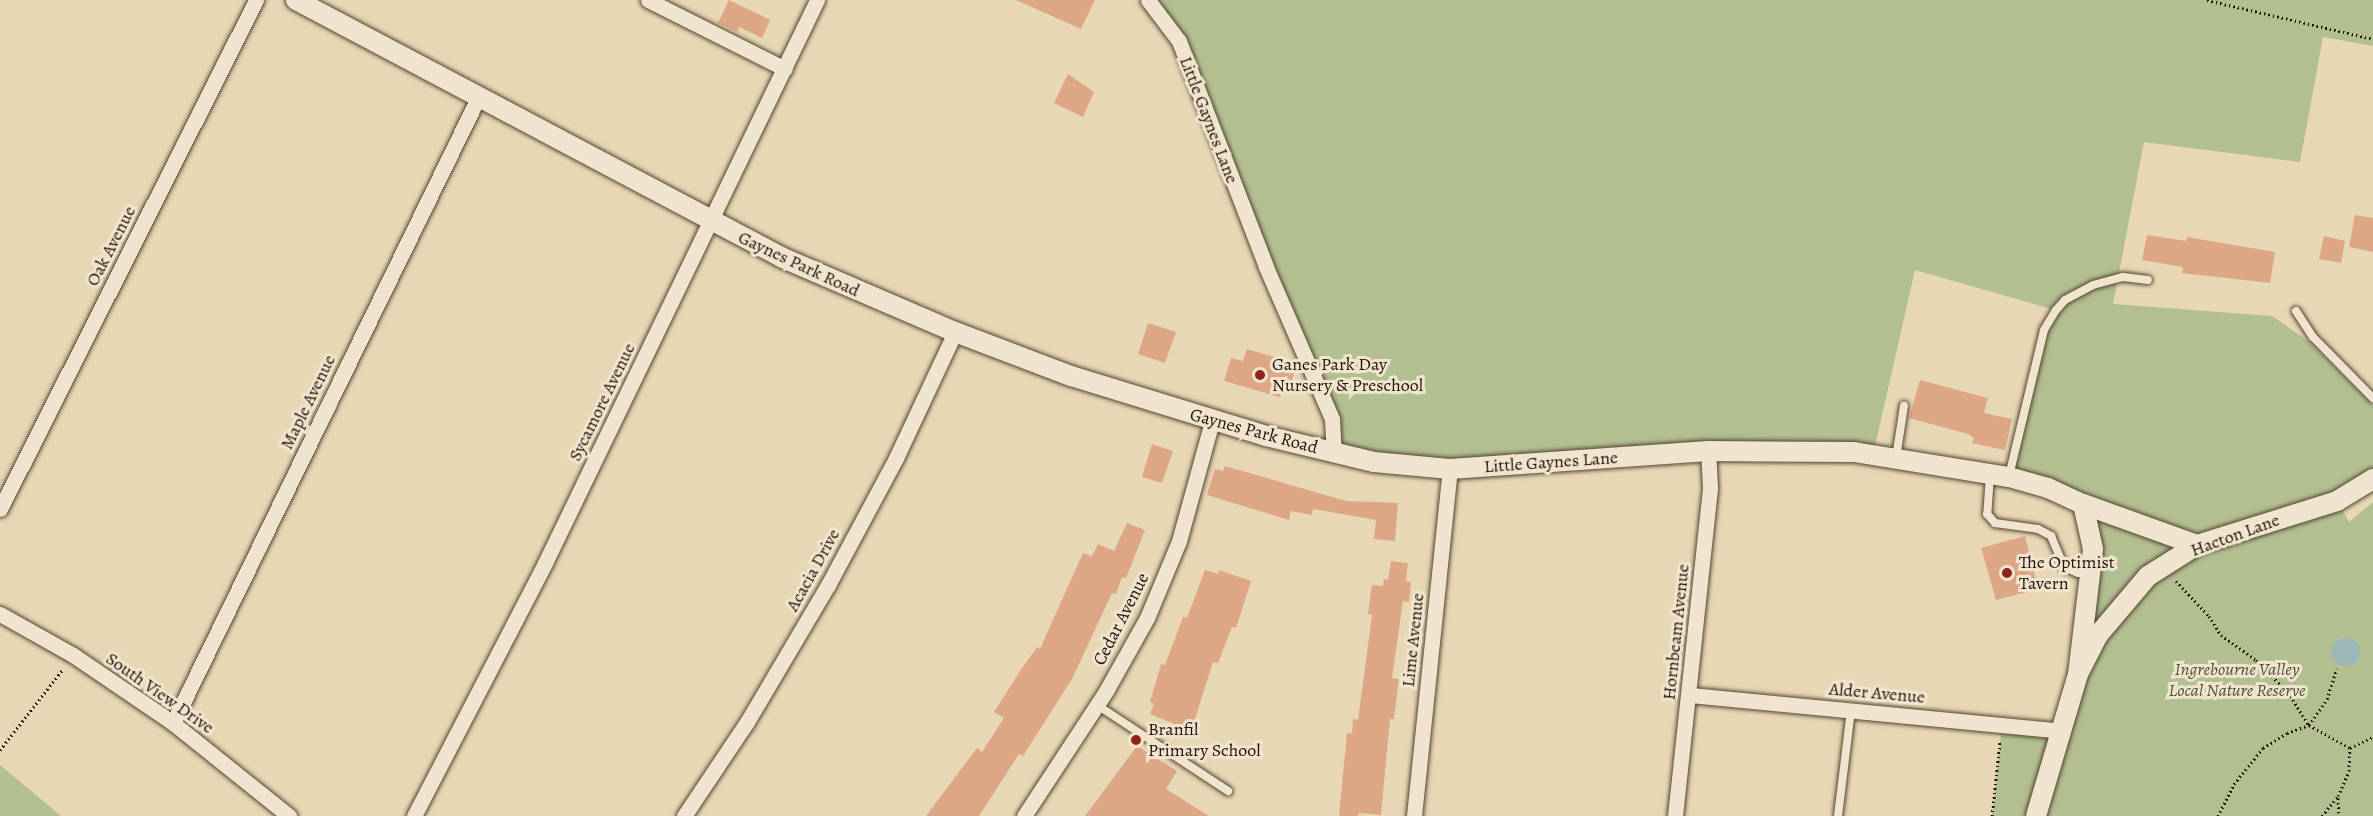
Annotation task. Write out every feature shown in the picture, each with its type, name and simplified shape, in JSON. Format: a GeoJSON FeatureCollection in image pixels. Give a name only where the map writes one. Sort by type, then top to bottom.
{"type":"FeatureCollection","features":[{"type":"Feature","properties":{"kind":"street","name":"Oak Avenue"},"geometry":{"type":"LineString","coordinates":[[0,509],[256,0]]}},
{"type":"Feature","properties":{"kind":"street","name":"Gaynes Park Road"},"geometry":{"type":"LineString","coordinates":[[296,0],[783,258],[955,332],[1071,376],[1212,421],[1334,453]]}},
{"type":"Feature","properties":{"kind":"street"},"geometry":{"type":"LineString","coordinates":[[648,0],[784,69]]}},
{"type":"Feature","properties":{"kind":"street","name":"Sycamore Avenue"},"geometry":{"type":"LineString","coordinates":[[414,816],[540,574],[817,0]]}},
{"type":"Feature","properties":{"kind":"street","name":"Little Gaynes Lane"},"geometry":{"type":"LineString","coordinates":[[1148,0],[1179,41],[1266,267],[1332,419],[1334,453],[1412,467],[1450,469],[1708,451],[1854,452],[2000,476],[2048,488],[2083,504],[2197,545]]}},
{"type":"Feature","properties":{"kind":"street","name":"Maple Avenue"},"geometry":{"type":"LineString","coordinates":[[173,723],[478,98]]}},
{"type":"Feature","properties":{"kind":"street","name":"Acacia Drive"},"geometry":{"type":"LineString","coordinates":[[684,816],[747,722],[828,585],[896,458],[955,332]]}},
{"type":"Feature","properties":{"kind":"street","name":"Cedar Avenue"},"geometry":{"type":"LineString","coordinates":[[1024,816],[1097,705],[1147,618],[1179,541],[1212,421]]}},
{"type":"Feature","properties":{"kind":"street","name":"Hornbeam Avenue"},"geometry":{"type":"LineString","coordinates":[[1675,816],[1690,695],[1710,487],[1708,451]]}},
{"type":"Feature","properties":{"kind":"street","name":"Lime Avenue"},"geometry":{"type":"LineString","coordinates":[[1414,816],[1450,469]]}},
{"type":"Feature","properties":{"kind":"street","name":"Hacton Lane"},"geometry":{"type":"LineString","coordinates":[[2036,816],[2078,674],[2097,635],[2120,607],[2163,566],[2197,545],[2337,501],[2373,480]]}},
{"type":"Feature","properties":{"kind":"street"},"geometry":{"type":"LineString","coordinates":[[2078,674],[2093,549],[2083,504]]}},
{"type":"Feature","properties":{"kind":"street","name":"South View Drive"},"geometry":{"type":"LineString","coordinates":[[0,614],[73,655],[173,723],[289,816]]}},
{"type":"Feature","properties":{"kind":"street","name":"Alder Avenue"},"geometry":{"type":"LineString","coordinates":[[1690,695],[2061,731]]}},
{"type":"Feature","properties":{"kind":"lane"},"geometry":{"type":"LineString","coordinates":[[2092,572],[2078,573],[2064,567],[2051,536],[2038,529],[1995,523],[1987,514],[2044,330],[2056,310],[2065,300],[2093,285],[2123,277],[2148,280]]}},
{"type":"Feature","properties":{"kind":"lane"},"geometry":{"type":"LineString","coordinates":[[2296,311],[2313,338],[2373,398]]}},
{"type":"Feature","properties":{"kind":"lane"},"geometry":{"type":"LineString","coordinates":[[1896,458],[1904,406]]}},
{"type":"Feature","properties":{"kind":"lane"},"geometry":{"type":"LineString","coordinates":[[1097,705],[1228,791]]}},
{"type":"Feature","properties":{"kind":"lane"},"geometry":{"type":"LineString","coordinates":[[1838,816],[1851,710]]}},
{"type":"Feature","properties":{"kind":"path"},"geometry":{"type":"LineString","coordinates":[[2207,0],[2373,39]]}},
{"type":"Feature","properties":{"kind":"path"},"geometry":{"type":"LineString","coordinates":[[2163,566],[2209,616],[2221,635],[2256,660],[2288,692],[2308,725],[2350,748]]}},
{"type":"Feature","properties":{"kind":"path"},"geometry":{"type":"LineString","coordinates":[[0,750],[73,655]]}},
{"type":"Feature","properties":{"kind":"path"},"geometry":{"type":"LineString","coordinates":[[2218,816],[2234,784],[2263,748],[2287,733],[2308,725],[2326,699],[2337,669]]}},
{"type":"Feature","properties":{"kind":"path"},"geometry":{"type":"LineString","coordinates":[[1992,816],[2002,724]]}},
{"type":"Feature","properties":{"kind":"path"},"geometry":{"type":"LineString","coordinates":[[2350,748],[2373,737]]}},
{"type":"Feature","properties":{"kind":"path"},"geometry":{"type":"LineString","coordinates":[[2322,816],[2338,796],[2349,771],[2350,748]]}},
{"type":"Feature","properties":{"kind":"path"},"geometry":{"type":"LineString","coordinates":[[2338,796],[2339,816]]}},
{"type":"Feature","properties":{"kind":"green space","name":"Ingrebourne Valley Local Nature Reserve"},"geometry":{"type":"Polygon","coordinates":[[[1148,0],[2373,0],[2373,46],[2323,37],[2300,162],[2144,142],[2113,304],[2272,316],[2308,341],[2373,405],[2373,479],[2337,501],[2349,522],[2373,502],[2373,816],[1992,816],[2002,724],[2061,731],[2092,572],[2083,504],[2009,477],[2044,330],[2055,310],[1915,270],[1873,455],[1499,467],[1334,453],[1332,419],[1179,41],[1148,0]]]}},
{"type":"Feature","properties":{"kind":"green space"},"geometry":{"type":"Polygon","coordinates":[[[0,765],[61,816],[0,816],[0,765]]]}},
{"type":"Feature","properties":{"kind":"water"},"geometry":{"type":"Polygon","coordinates":[[[2346,638],[2356,642],[2360,652],[2356,662],[2346,666],[2336,662],[2332,652],[2336,642],[2346,638]]]}},
{"type":"Feature","properties":{"kind":"building"},"geometry":{"type":"Polygon","coordinates":[[[729,0],[770,20],[762,38],[739,27],[737,32],[718,23],[729,0]]]}},
{"type":"Feature","properties":{"kind":"building"},"geometry":{"type":"Polygon","coordinates":[[[1016,0],[1095,0],[1081,29],[1016,0]]]}},
{"type":"Feature","properties":{"kind":"building"},"geometry":{"type":"Polygon","coordinates":[[[1068,74],[1094,92],[1083,117],[1054,103],[1068,74]]]}},
{"type":"Feature","properties":{"kind":"building"},"geometry":{"type":"Polygon","coordinates":[[[2355,215],[2373,218],[2373,252],[2349,247],[2355,215]]]}},
{"type":"Feature","properties":{"kind":"building"},"geometry":{"type":"Polygon","coordinates":[[[2147,235],[2186,241],[2187,237],[2275,252],[2270,283],[2182,273],[2183,267],[2142,260],[2147,235]]]}},
{"type":"Feature","properties":{"kind":"building"},"geometry":{"type":"Polygon","coordinates":[[[2324,236],[2345,241],[2341,263],[2319,259],[2324,236]]]}},
{"type":"Feature","properties":{"kind":"building"},"geometry":{"type":"Polygon","coordinates":[[[1148,323],[1176,332],[1165,363],[1138,354],[1148,323]]]}},
{"type":"Feature","properties":{"kind":"building","name":"Ganes Park Day Nursery & Preschool"},"geometry":{"type":"Polygon","coordinates":[[[1247,349],[1275,357],[1273,362],[1295,369],[1289,391],[1283,389],[1280,397],[1224,381],[1231,358],[1243,361],[1247,349]]]}},
{"type":"Feature","properties":{"kind":"building"},"geometry":{"type":"Polygon","coordinates":[[[1920,380],[1988,398],[1984,413],[2012,419],[2005,450],[1972,443],[1974,438],[1968,434],[1909,418],[1920,380]]]}},
{"type":"Feature","properties":{"kind":"building"},"geometry":{"type":"Polygon","coordinates":[[[1152,444],[1173,451],[1162,483],[1142,477],[1152,444]]]}},
{"type":"Feature","properties":{"kind":"building"},"geometry":{"type":"Polygon","coordinates":[[[1225,466],[1346,501],[1398,503],[1395,541],[1374,539],[1376,520],[1313,509],[1312,515],[1291,511],[1289,520],[1207,495],[1215,469],[1223,471],[1225,466]]]}},
{"type":"Feature","properties":{"kind":"building"},"geometry":{"type":"Polygon","coordinates":[[[1127,523],[1145,530],[1126,578],[1122,577],[1116,594],[1112,593],[1072,679],[1023,756],[1019,754],[979,816],[926,816],[977,748],[982,752],[1004,718],[994,712],[1037,647],[1040,649],[1083,553],[1092,556],[1098,544],[1114,551],[1127,523]]]}},
{"type":"Feature","properties":{"kind":"building"},"geometry":{"type":"Polygon","coordinates":[[[2025,536],[2038,589],[1996,600],[1981,548],[2025,536]]]}},
{"type":"Feature","properties":{"kind":"building"},"geometry":{"type":"Polygon","coordinates":[[[1391,561],[1408,563],[1406,581],[1411,582],[1409,602],[1403,601],[1392,678],[1399,679],[1394,719],[1390,719],[1381,815],[1359,813],[1358,816],[1339,816],[1347,733],[1352,734],[1353,719],[1358,720],[1372,615],[1368,614],[1372,585],[1383,586],[1384,579],[1388,580],[1391,561]]]}},
{"type":"Feature","properties":{"kind":"building"},"geometry":{"type":"Polygon","coordinates":[[[1205,570],[1218,574],[1219,570],[1251,581],[1236,628],[1232,627],[1218,663],[1213,662],[1194,722],[1186,719],[1182,727],[1150,714],[1154,704],[1150,702],[1161,664],[1165,665],[1183,617],[1187,618],[1205,570]]]}},
{"type":"Feature","properties":{"kind":"building"},"geometry":{"type":"Polygon","coordinates":[[[1137,746],[1177,771],[1166,789],[1209,816],[1085,816],[1137,746]]]}},
{"type":"Feature","properties":{"kind":"place","name":"Ganes Park Day Nursery & Preschool"},"geometry":{"type":"Point","coordinates":[1260,375]}},
{"type":"Feature","properties":{"kind":"place","name":"The Optimist Tavern"},"geometry":{"type":"Point","coordinates":[2007,573]}},
{"type":"Feature","properties":{"kind":"place","name":"Branfil Primary School"},"geometry":{"type":"Point","coordinates":[1136,740]}}]}
